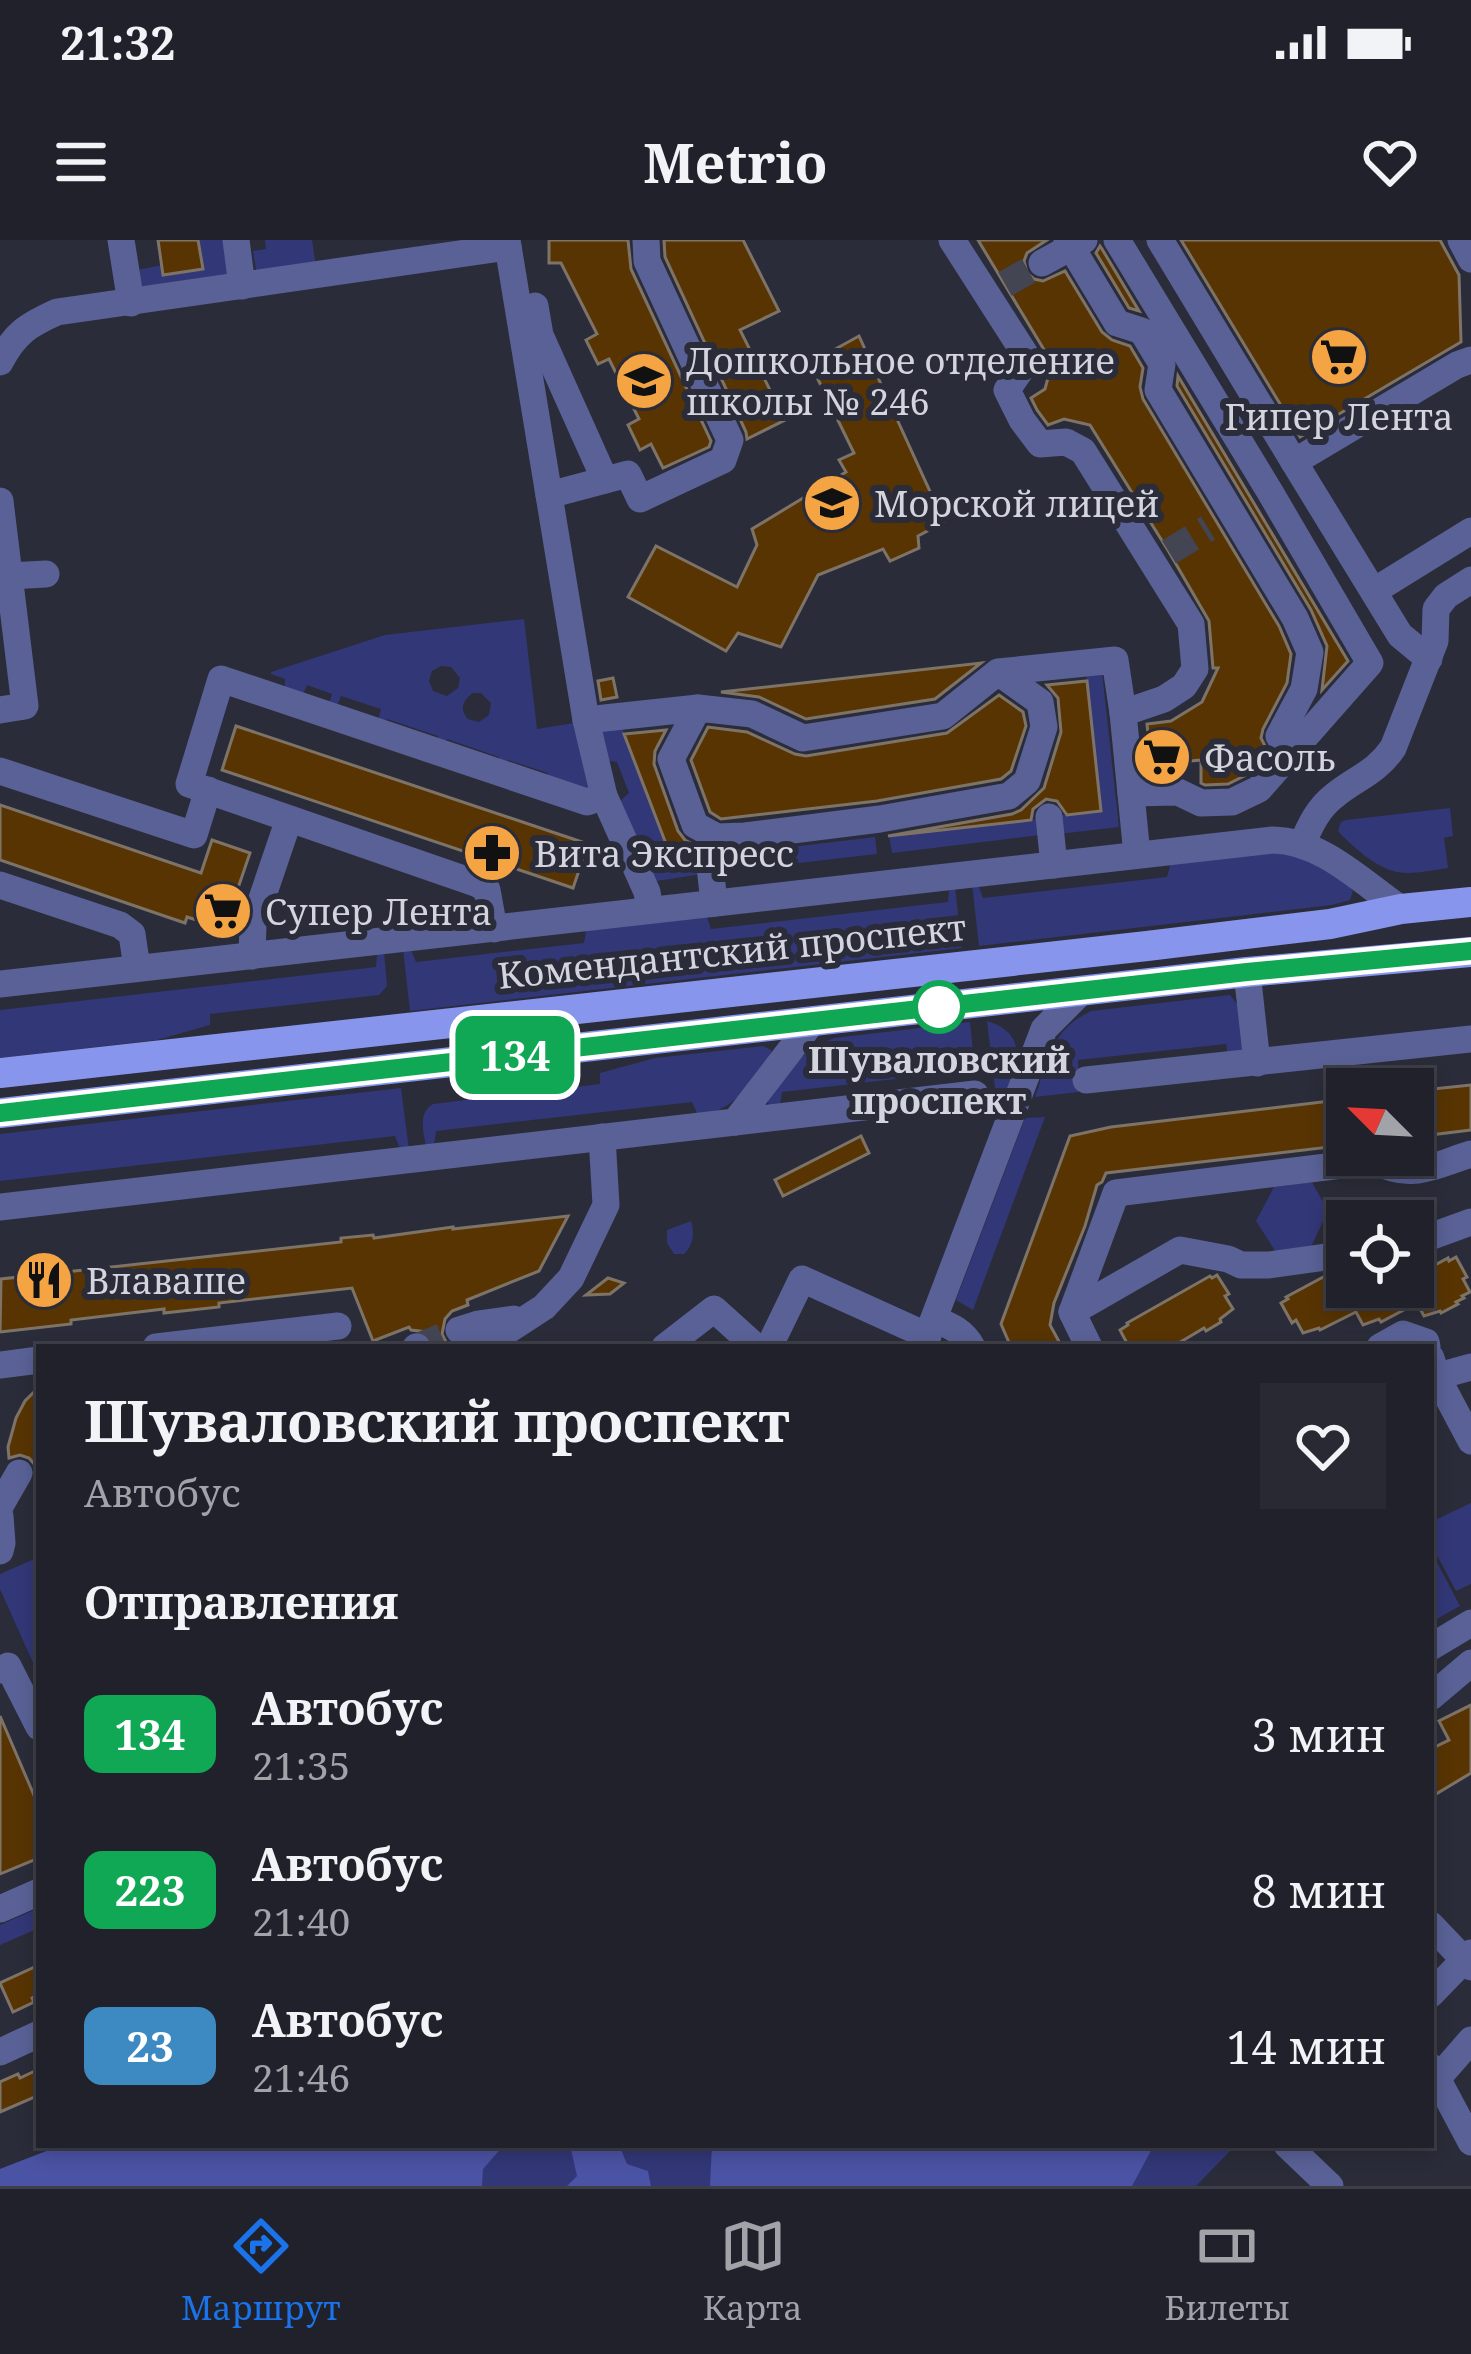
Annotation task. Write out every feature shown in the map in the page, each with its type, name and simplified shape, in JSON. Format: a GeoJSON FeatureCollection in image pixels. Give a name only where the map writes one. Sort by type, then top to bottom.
{"type":"FeatureCollection","features":[{"type":"Feature","properties":{"kind":"main road","name":"Комендантский проспект"},"geometry":{"type":"LineString","coordinates":[[0,1072],[1147,946],[1471,902]]}},
{"type":"Feature","properties":{"kind":"main road"},"geometry":{"type":"LineString","coordinates":[[0,1113],[1247,972],[1471,952]]}},
{"type":"Feature","properties":{"kind":"street"},"geometry":{"type":"LineString","coordinates":[[121,240],[131,303]]}},
{"type":"Feature","properties":{"kind":"street"},"geometry":{"type":"LineString","coordinates":[[236,240],[242,286]]}},
{"type":"Feature","properties":{"kind":"street"},"geometry":{"type":"LineString","coordinates":[[549,495],[628,474],[640,499],[723,460],[730,440],[647,261],[646,240]]}},
{"type":"Feature","properties":{"kind":"street"},"geometry":{"type":"LineString","coordinates":[[952,240],[994,288],[1025,354],[1007,390],[1022,420],[1040,444],[1066,442],[1083,451],[1162,557],[1191,624],[1195,669],[1184,686],[1164,699],[1123,713]]}},
{"type":"Feature","properties":{"kind":"street"},"geometry":{"type":"LineString","coordinates":[[1117,240],[1370,663],[1259,789],[1232,802],[1201,803],[1190,786],[1130,793]]}},
{"type":"Feature","properties":{"kind":"street"},"geometry":{"type":"LineString","coordinates":[[1160,240],[1400,634],[1429,659]]}},
{"type":"Feature","properties":{"kind":"street"},"geometry":{"type":"LineString","coordinates":[[1461,240],[1471,260]]}},
{"type":"Feature","properties":{"kind":"street"},"geometry":{"type":"LineString","coordinates":[[0,362],[11,342],[31,323],[57,312],[513,242]]}},
{"type":"Feature","properties":{"kind":"street"},"geometry":{"type":"LineString","coordinates":[[513,242],[540,335],[605,480]]}},
{"type":"Feature","properties":{"kind":"street"},"geometry":{"type":"LineString","coordinates":[[513,242],[586,720],[604,796],[647,892],[650,910]]}},
{"type":"Feature","properties":{"kind":"street"},"geometry":{"type":"LineString","coordinates":[[1042,263],[1074,242],[1117,323],[1142,331],[1162,364],[1158,391],[1220,521],[1295,617],[1310,652],[1304,688],[1279,736],[1290,754]]}},
{"type":"Feature","properties":{"kind":"street"},"geometry":{"type":"LineString","coordinates":[[1294,462],[1471,360]]}},
{"type":"Feature","properties":{"kind":"street"},"geometry":{"type":"LineString","coordinates":[[0,501],[26,706],[0,710]]}},
{"type":"Feature","properties":{"kind":"street"},"geometry":{"type":"LineString","coordinates":[[1374,591],[1471,531]]}},
{"type":"Feature","properties":{"kind":"street"},"geometry":{"type":"LineString","coordinates":[[9,576],[46,574]]}},
{"type":"Feature","properties":{"kind":"street"},"geometry":{"type":"LineString","coordinates":[[1302,844],[1331,797],[1371,774],[1393,748],[1435,641],[1436,609],[1445,596],[1471,580]]}},
{"type":"Feature","properties":{"kind":"street"},"geometry":{"type":"LineString","coordinates":[[586,720],[698,708],[752,714],[803,738],[944,716],[998,672],[1115,660],[1137,855]]}},
{"type":"Feature","properties":{"kind":"street"},"geometry":{"type":"LineString","coordinates":[[698,708],[671,760],[694,825],[717,837],[880,820],[1009,796],[1027,781],[1044,727],[1040,702],[998,672]]}},
{"type":"Feature","properties":{"kind":"street"},"geometry":{"type":"LineString","coordinates":[[494,929],[488,890],[478,884],[189,784],[221,680],[587,802],[604,796]]}},
{"type":"Feature","properties":{"kind":"street"},"geometry":{"type":"LineString","coordinates":[[0,771],[194,835],[208,790]]}},
{"type":"Feature","properties":{"kind":"street"},"geometry":{"type":"LineString","coordinates":[[1049,818],[1054,865]]}},
{"type":"Feature","properties":{"kind":"street"},"geometry":{"type":"LineString","coordinates":[[252,956],[253,925],[289,819]]}},
{"type":"Feature","properties":{"kind":"street"},"geometry":{"type":"LineString","coordinates":[[0,984],[1273,840],[1318,851],[1400,909]]}},
{"type":"Feature","properties":{"kind":"street"},"geometry":{"type":"LineString","coordinates":[[709,857],[714,903]]}},
{"type":"Feature","properties":{"kind":"street"},"geometry":{"type":"LineString","coordinates":[[0,885],[121,925],[132,934],[137,968]]}},
{"type":"Feature","properties":{"kind":"street"},"geometry":{"type":"LineString","coordinates":[[1247,972],[1257,1063]]}},
{"type":"Feature","properties":{"kind":"street"},"geometry":{"type":"LineString","coordinates":[[929,1334],[1044,1029],[1083,990]]}},
{"type":"Feature","properties":{"kind":"street"},"geometry":{"type":"LineString","coordinates":[[1023,997],[1044,1029]]}},
{"type":"Feature","properties":{"kind":"street"},"geometry":{"type":"LineString","coordinates":[[735,1122],[812,1022]]}},
{"type":"Feature","properties":{"kind":"street"},"geometry":{"type":"LineString","coordinates":[[1086,1080],[1471,1039]]}},
{"type":"Feature","properties":{"kind":"street"},"geometry":{"type":"LineString","coordinates":[[0,1207],[974,1094]]}},
{"type":"Feature","properties":{"kind":"street"},"geometry":{"type":"LineString","coordinates":[[467,1338],[529,1317],[571,1278],[606,1205],[602,1136]]}},
{"type":"Feature","properties":{"kind":"street"},"geometry":{"type":"LineString","coordinates":[[1088,1344],[1072,1312],[1116,1193],[1375,1161],[1408,1173],[1471,1154]]}},
{"type":"Feature","properties":{"kind":"street"},"geometry":{"type":"LineString","coordinates":[[1434,1235],[1471,1222]]}},
{"type":"Feature","properties":{"kind":"street"},"geometry":{"type":"LineString","coordinates":[[1072,1312],[1180,1250],[1240,1265],[1326,1257]]}},
{"type":"Feature","properties":{"kind":"street"},"geometry":{"type":"LineString","coordinates":[[770,1344],[802,1280],[929,1334],[955,1327],[971,1344]]}},
{"type":"Feature","properties":{"kind":"street"},"geometry":{"type":"LineString","coordinates":[[669,1344],[714,1310],[753,1344]]}},
{"type":"Feature","properties":{"kind":"street"},"geometry":{"type":"LineString","coordinates":[[182,1344],[338,1326]]}},
{"type":"Feature","properties":{"kind":"street"},"geometry":{"type":"LineString","coordinates":[[1385,1344],[1403,1334],[1426,1344]]}},
{"type":"Feature","properties":{"kind":"street"},"geometry":{"type":"LineString","coordinates":[[0,1365],[36,1360]]}},
{"type":"Feature","properties":{"kind":"street"},"geometry":{"type":"LineString","coordinates":[[1434,1371],[1471,1366]]}},
{"type":"Feature","properties":{"kind":"street"},"geometry":{"type":"LineString","coordinates":[[1434,1373],[1471,1442]]}},
{"type":"Feature","properties":{"kind":"street"},"geometry":{"type":"LineString","coordinates":[[0,1507],[19,1473]]}},
{"type":"Feature","properties":{"kind":"street"},"geometry":{"type":"LineString","coordinates":[[0,1516],[0,1551]]}},
{"type":"Feature","properties":{"kind":"street"},"geometry":{"type":"LineString","coordinates":[[1434,1645],[1471,1624]]}},
{"type":"Feature","properties":{"kind":"street"},"geometry":{"type":"LineString","coordinates":[[1434,1694],[1471,1663]]}},
{"type":"Feature","properties":{"kind":"street"},"geometry":{"type":"LineString","coordinates":[[0,1670],[8,1666],[36,1721]]}},
{"type":"Feature","properties":{"kind":"street"},"geometry":{"type":"LineString","coordinates":[[0,1909],[36,1893]]}},
{"type":"Feature","properties":{"kind":"street"},"geometry":{"type":"LineString","coordinates":[[1434,1928],[1469,1960],[1434,1991]]}},
{"type":"Feature","properties":{"kind":"street"},"geometry":{"type":"LineString","coordinates":[[0,2052],[36,2035]]}},
{"type":"Feature","properties":{"kind":"street"},"geometry":{"type":"LineString","coordinates":[[1471,2040],[1434,2073],[1471,2142]]}},
{"type":"Feature","properties":{"kind":"street"},"geometry":{"type":"LineString","coordinates":[[1290,2148],[1330,2186]]}},
{"type":"Feature","properties":{"kind":"shaded area"},"geometry":{"type":"Polygon","coordinates":[[[198,240],[236,240],[242,279],[143,294],[138,270],[162,265],[164,275],[202,269],[198,240]]]}},
{"type":"Feature","properties":{"kind":"shaded area"},"geometry":{"type":"Polygon","coordinates":[[[265,240],[312,240],[316,267],[257,276],[253,251],[266,249],[265,240]]]}},
{"type":"Feature","properties":{"kind":"shaded area"},"geometry":{"type":"Polygon","coordinates":[[[524,619],[537,729],[580,722],[601,797],[542,787],[548,773],[508,760],[503,774],[495,771],[499,757],[447,739],[441,753],[434,751],[438,736],[387,719],[382,733],[375,731],[381,709],[341,696],[333,717],[326,715],[332,694],[307,685],[298,705],[285,701],[285,679],[271,674],[385,635],[524,619]],[[451,667],[432,671],[429,681],[433,691],[447,696],[458,688],[460,678],[451,667]],[[473,693],[463,708],[468,719],[479,722],[489,715],[491,703],[481,693],[473,693]]]}},
{"type":"Feature","properties":{"kind":"shaded area"},"geometry":{"type":"Polygon","coordinates":[[[1102,672],[1119,827],[1059,834],[1056,816],[1101,810],[1086,673],[1102,672]]]}},
{"type":"Feature","properties":{"kind":"shaded area"},"geometry":{"type":"Polygon","coordinates":[[[621,725],[673,861],[702,858],[702,874],[657,881],[620,808],[620,801],[629,793],[617,762],[605,760],[599,727],[621,725]]]}},
{"type":"Feature","properties":{"kind":"shaded area"},"geometry":{"type":"Polygon","coordinates":[[[1450,808],[1453,836],[1444,838],[1448,868],[1409,873],[1389,870],[1338,831],[1346,820],[1450,808]]]}},
{"type":"Feature","properties":{"kind":"shaded area"},"geometry":{"type":"Polygon","coordinates":[[[1039,819],[1040,835],[892,853],[889,836],[1039,819]]]}},
{"type":"Feature","properties":{"kind":"shaded area"},"geometry":{"type":"Polygon","coordinates":[[[875,837],[877,854],[720,872],[717,856],[875,837]]]}},
{"type":"Feature","properties":{"kind":"shaded area"},"geometry":{"type":"Polygon","coordinates":[[[1277,850],[1312,859],[1350,887],[1350,900],[979,946],[972,884],[979,887],[983,898],[1167,877],[1171,862],[1277,850]]]}},
{"type":"Feature","properties":{"kind":"shaded area"},"geometry":{"type":"Polygon","coordinates":[[[955,887],[962,948],[410,1011],[403,949],[411,950],[416,962],[584,943],[586,930],[707,917],[711,929],[948,902],[949,891],[955,887]]]}},
{"type":"Feature","properties":{"kind":"shaded area"},"geometry":{"type":"Polygon","coordinates":[[[384,951],[387,986],[379,995],[210,1014],[210,1025],[157,1040],[0,1058],[0,1010],[376,967],[377,954],[384,951]]]}},
{"type":"Feature","properties":{"kind":"shaded area"},"geometry":{"type":"Polygon","coordinates":[[[1230,995],[1240,1008],[1245,1055],[1228,1056],[1226,1044],[1078,1060],[1079,1092],[1035,1097],[1059,1036],[1091,1011],[1230,995]]]}},
{"type":"Feature","properties":{"kind":"shaded area"},"geometry":{"type":"Polygon","coordinates":[[[987,1021],[1001,1027],[1015,1043],[1015,1064],[1004,1100],[996,1097],[987,1021]]]}},
{"type":"Feature","properties":{"kind":"shaded area"},"geometry":{"type":"Polygon","coordinates":[[[970,1022],[975,1070],[782,1092],[780,1106],[771,1108],[766,1099],[804,1056],[834,1038],[970,1022]]]}},
{"type":"Feature","properties":{"kind":"shaded area"},"geometry":{"type":"Polygon","coordinates":[[[763,1046],[773,1055],[741,1094],[711,1113],[698,1115],[692,1102],[436,1131],[434,1145],[426,1148],[423,1118],[433,1104],[600,1084],[600,1073],[655,1058],[763,1046]]]}},
{"type":"Feature","properties":{"kind":"shaded area"},"geometry":{"type":"Polygon","coordinates":[[[401,1088],[409,1150],[400,1149],[395,1136],[0,1181],[0,1134],[401,1088]]]}},
{"type":"Feature","properties":{"kind":"shaded area"},"geometry":{"type":"Polygon","coordinates":[[[1045,1117],[973,1310],[956,1300],[1025,1118],[1045,1117]]]}},
{"type":"Feature","properties":{"kind":"shaded area"},"geometry":{"type":"Polygon","coordinates":[[[1312,1182],[1326,1207],[1308,1253],[1279,1257],[1256,1221],[1274,1187],[1312,1182]]]}},
{"type":"Feature","properties":{"kind":"shaded area"},"geometry":{"type":"Polygon","coordinates":[[[691,1221],[689,1247],[684,1254],[674,1254],[667,1243],[667,1230],[691,1221]]]}},
{"type":"Feature","properties":{"kind":"shaded area"},"geometry":{"type":"Polygon","coordinates":[[[1471,1503],[1471,1584],[1456,1591],[1434,1550],[1434,1521],[1471,1503]]]}},
{"type":"Feature","properties":{"kind":"shaded area"},"geometry":{"type":"Polygon","coordinates":[[[1434,1557],[1460,1606],[1434,1620],[1434,1557]]]}},
{"type":"Feature","properties":{"kind":"shaded area"},"geometry":{"type":"Polygon","coordinates":[[[36,1558],[36,1669],[0,1589],[0,1574],[36,1558]]]}},
{"type":"Feature","properties":{"kind":"shaded area"},"geometry":{"type":"Polygon","coordinates":[[[36,1909],[36,1929],[0,1945],[0,1925],[36,1909]]]}},
{"type":"Feature","properties":{"kind":"shaded area"},"geometry":{"type":"Polygon","coordinates":[[[54,2148],[1233,2148],[1196,2186],[0,2186],[0,2169],[54,2148]]]}},
{"type":"Feature","properties":{"kind":"shaded area"},"geometry":{"type":"Polygon","coordinates":[[[54,2148],[501,2148],[483,2169],[482,2186],[0,2186],[0,2169],[54,2148]]]}},
{"type":"Feature","properties":{"kind":"shaded area"},"geometry":{"type":"Polygon","coordinates":[[[571,2148],[620,2148],[627,2164],[648,2171],[651,2186],[567,2186],[577,2176],[571,2148]]]}},
{"type":"Feature","properties":{"kind":"shaded area"},"geometry":{"type":"Polygon","coordinates":[[[712,2148],[1152,2148],[1132,2186],[710,2186],[712,2148]]]}},
{"type":"Feature","properties":{"kind":"building"},"geometry":{"type":"Polygon","coordinates":[[[158,240],[198,240],[203,269],[163,275],[158,240]]]}},
{"type":"Feature","properties":{"kind":"building"},"geometry":{"type":"Polygon","coordinates":[[[549,240],[628,240],[631,269],[711,441],[709,447],[663,468],[651,444],[640,450],[628,425],[639,419],[609,359],[598,364],[586,340],[597,334],[561,263],[549,263],[549,240]]]}},
{"type":"Feature","properties":{"kind":"building"},"geometry":{"type":"Polygon","coordinates":[[[664,240],[743,240],[779,311],[740,330],[785,420],[747,439],[665,257],[664,240]]]}},
{"type":"Feature","properties":{"kind":"building"},"geometry":{"type":"Polygon","coordinates":[[[978,240],[1047,240],[1027,253],[1027,273],[1043,281],[1065,271],[1102,332],[1130,346],[1143,368],[1143,399],[1279,626],[1291,654],[1287,683],[1263,729],[1261,738],[1268,752],[1248,774],[1228,784],[1201,783],[1201,760],[1151,765],[1147,724],[1171,721],[1202,702],[1218,668],[1213,668],[1209,621],[1090,425],[1064,419],[1048,425],[1037,410],[1031,398],[1045,389],[1052,363],[978,240]]]}},
{"type":"Feature","properties":{"kind":"building","name":"Гипер Лента"},"geometry":{"type":"Polygon","coordinates":[[[1181,240],[1440,240],[1459,275],[1461,342],[1300,437],[1181,240]]]}},
{"type":"Feature","properties":{"kind":"building"},"geometry":{"type":"Polygon","coordinates":[[[1100,246],[1139,311],[1129,308],[1096,253],[1100,246]]]}},
{"type":"Feature","properties":{"kind":"building"},"geometry":{"type":"Polygon","coordinates":[[[859,336],[944,522],[918,536],[919,548],[890,561],[883,549],[818,575],[781,647],[738,633],[726,651],[628,597],[656,546],[737,587],[757,545],[752,529],[846,472],[839,460],[854,453],[810,363],[859,336]]]}},
{"type":"Feature","properties":{"kind":"building"},"geometry":{"type":"Polygon","coordinates":[[[1178,376],[1348,661],[1322,690],[1327,646],[1311,610],[1177,386],[1178,376]]]}},
{"type":"Feature","properties":{"kind":"building"},"geometry":{"type":"Polygon","coordinates":[[[981,663],[935,699],[806,719],[759,697],[721,692],[981,663]]]}},
{"type":"Feature","properties":{"kind":"building"},"geometry":{"type":"Polygon","coordinates":[[[613,678],[617,697],[601,700],[598,681],[613,678]]]}},
{"type":"Feature","properties":{"kind":"building"},"geometry":{"type":"Polygon","coordinates":[[[1087,681],[1101,811],[1067,815],[1057,801],[1046,799],[1033,809],[1031,820],[888,836],[1021,810],[1044,788],[1061,732],[1058,698],[1047,685],[1087,681]]]}},
{"type":"Feature","properties":{"kind":"building"},"geometry":{"type":"Polygon","coordinates":[[[999,695],[1023,712],[1026,726],[1011,771],[1001,779],[877,801],[721,819],[710,812],[691,760],[708,727],[747,732],[806,756],[947,733],[999,695]]]}},
{"type":"Feature","properties":{"kind":"building"},"geometry":{"type":"Polygon","coordinates":[[[236,726],[588,844],[573,888],[222,770],[236,726]]]}},
{"type":"Feature","properties":{"kind":"building"},"geometry":{"type":"Polygon","coordinates":[[[666,730],[654,764],[678,831],[696,846],[691,860],[673,862],[624,734],[666,730]]]}},
{"type":"Feature","properties":{"kind":"building"},"geometry":{"type":"Polygon","coordinates":[[[0,805],[201,873],[212,840],[250,853],[225,926],[187,917],[185,923],[0,860],[0,805]]]}},
{"type":"Feature","properties":{"kind":"building"},"geometry":{"type":"Polygon","coordinates":[[[1471,1085],[1471,1130],[1434,1135],[1434,1089],[1471,1085]]]}},
{"type":"Feature","properties":{"kind":"building"},"geometry":{"type":"Polygon","coordinates":[[[1326,1101],[1326,1147],[1106,1173],[1097,1185],[1054,1303],[1050,1325],[1060,1344],[1010,1344],[1001,1324],[1070,1136],[1326,1101]]]}},
{"type":"Feature","properties":{"kind":"building"},"geometry":{"type":"Polygon","coordinates":[[[861,1136],[869,1153],[783,1196],[775,1180],[861,1136]]]}},
{"type":"Feature","properties":{"kind":"building"},"geometry":{"type":"Polygon","coordinates":[[[568,1216],[539,1271],[467,1300],[468,1305],[452,1311],[442,1334],[449,1344],[434,1344],[427,1332],[409,1327],[373,1341],[352,1288],[0,1332],[1,1279],[568,1216]]]}},
{"type":"Feature","properties":{"kind":"building"},"geometry":{"type":"Polygon","coordinates":[[[1456,1257],[1470,1292],[1441,1313],[1424,1316],[1420,1308],[1434,1308],[1434,1266],[1456,1257]]]}},
{"type":"Feature","properties":{"kind":"building"},"geometry":{"type":"Polygon","coordinates":[[[1217,1275],[1233,1309],[1221,1322],[1177,1344],[1127,1344],[1120,1330],[1127,1323],[1217,1275]]]}},
{"type":"Feature","properties":{"kind":"building"},"geometry":{"type":"Polygon","coordinates":[[[1326,1276],[1326,1308],[1408,1308],[1381,1322],[1363,1325],[1356,1312],[1303,1333],[1281,1303],[1326,1276]]]}},
{"type":"Feature","properties":{"kind":"building"},"geometry":{"type":"Polygon","coordinates":[[[608,1278],[624,1283],[610,1294],[586,1295],[608,1278]]]}},
{"type":"Feature","properties":{"kind":"building"},"geometry":{"type":"Polygon","coordinates":[[[36,1390],[36,1470],[29,1458],[9,1458],[16,1418],[36,1390]]]}},
{"type":"Feature","properties":{"kind":"building"},"geometry":{"type":"Polygon","coordinates":[[[1471,1705],[1471,1773],[1434,1795],[1434,1748],[1449,1740],[1439,1721],[1471,1705]]]}},
{"type":"Feature","properties":{"kind":"building"},"geometry":{"type":"Polygon","coordinates":[[[0,1716],[36,1800],[36,1859],[0,1874],[0,1716]]]}},
{"type":"Feature","properties":{"kind":"building"},"geometry":{"type":"Polygon","coordinates":[[[36,1966],[34,2002],[13,2012],[0,1983],[36,1966]]]}},
{"type":"Feature","properties":{"kind":"building"},"geometry":{"type":"Polygon","coordinates":[[[36,2070],[36,2096],[0,2112],[0,2082],[18,2074],[20,2078],[36,2070]]]}},
{"type":"Feature","properties":{"kind":"tunnel"},"geometry":{"type":"LineString","coordinates":[[1005,284],[1042,263]]}},
{"type":"Feature","properties":{"kind":"tunnel"},"geometry":{"type":"LineString","coordinates":[[1169,552],[1208,528]]}},
{"type":"Feature","properties":{"kind":"tunnel"},"geometry":{"type":"LineString","coordinates":[[424,1344],[459,1330]]}},
{"type":"Feature","properties":{"kind":"bus line","name":"134"},"geometry":{"type":"LineString","coordinates":[[0,1113],[1247,972],[1471,951]]}},
{"type":"Feature","properties":{"kind":"place","name":"Гипер Лента"},"geometry":{"type":"Point","coordinates":[1339,357]}},
{"type":"Feature","properties":{"kind":"place","name":"Дошкольное отделение школы № 246"},"geometry":{"type":"Point","coordinates":[644,381]}},
{"type":"Feature","properties":{"kind":"place","name":"Морской лицей"},"geometry":{"type":"Point","coordinates":[832,503]}},
{"type":"Feature","properties":{"kind":"place","name":"Фасоль"},"geometry":{"type":"Point","coordinates":[1162,757]}},
{"type":"Feature","properties":{"kind":"place","name":"Вита Экспресс"},"geometry":{"type":"Point","coordinates":[492,853]}},
{"type":"Feature","properties":{"kind":"place","name":"Супер Лента"},"geometry":{"type":"Point","coordinates":[223,911]}},
{"type":"Feature","properties":{"kind":"place","name":"Шуваловский проспект"},"geometry":{"type":"Point","coordinates":[939,1007]}},
{"type":"Feature","properties":{"kind":"place","name":"Влаваше"},"geometry":{"type":"Point","coordinates":[44,1280]}}]}
